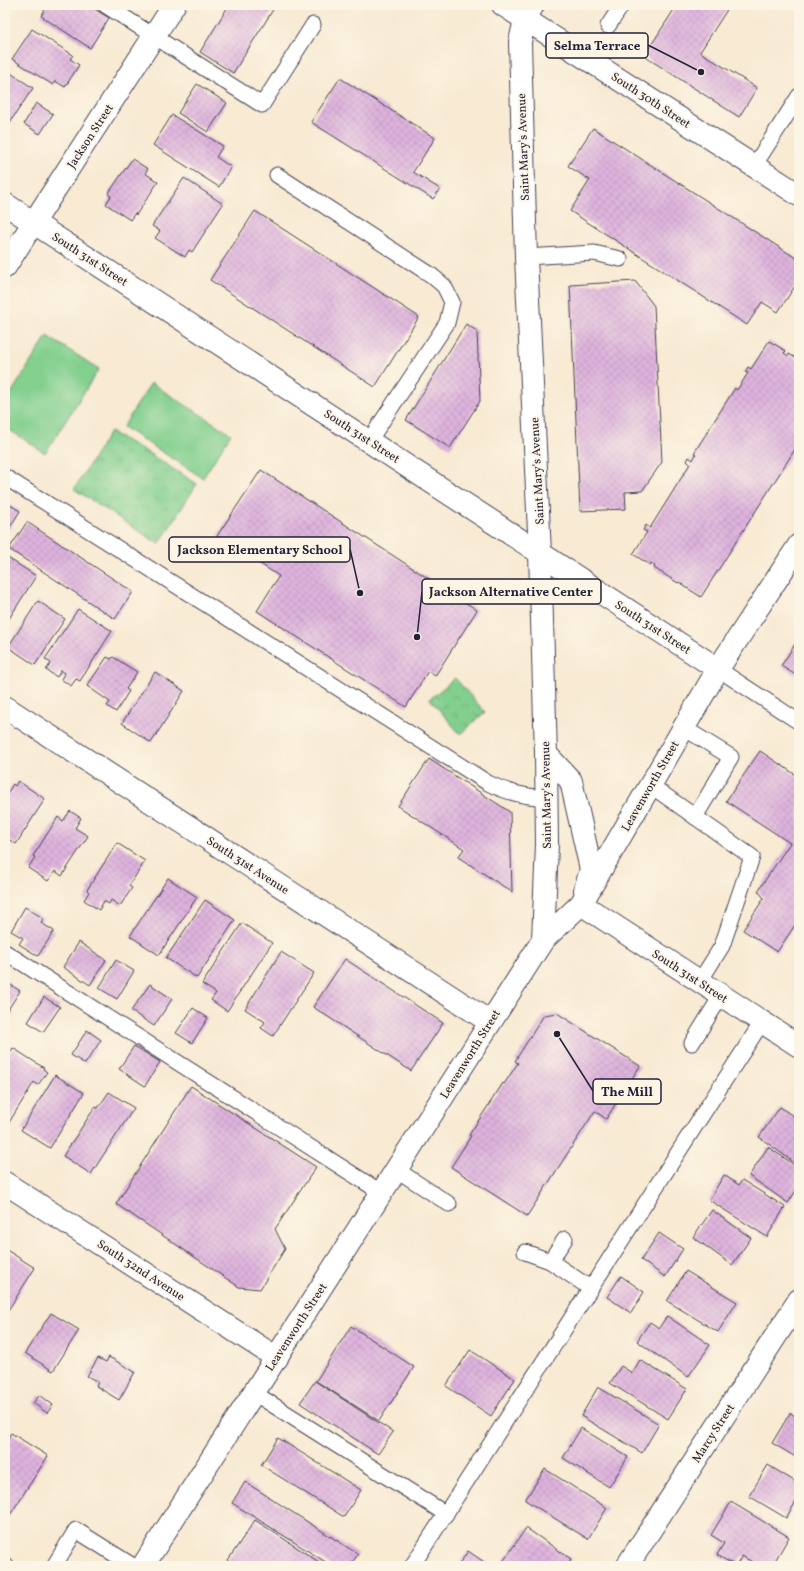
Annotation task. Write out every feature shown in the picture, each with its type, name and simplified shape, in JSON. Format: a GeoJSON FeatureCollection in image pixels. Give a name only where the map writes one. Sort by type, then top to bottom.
{"type":"FeatureCollection","features":[{"type":"Feature","properties":{"kind":"street","name":"Jackson Street"},"geometry":{"type":"LineString","coordinates":[[5,267],[174,5]]}},
{"type":"Feature","properties":{"kind":"street","name":"South 30th Street"},"geometry":{"type":"LineString","coordinates":[[503,5],[529,12],[799,196]]}},
{"type":"Feature","properties":{"kind":"street","name":"Saint Mary's Avenue"},"geometry":{"type":"LineString","coordinates":[[529,12],[520,42],[526,257],[540,553],[546,754],[548,844],[543,940]]}},
{"type":"Feature","properties":{"kind":"street","name":"South 31st Street"},"geometry":{"type":"LineString","coordinates":[[5,204],[718,669]]}},
{"type":"Feature","properties":{"kind":"street","name":"Leavenworth Street"},"geometry":{"type":"LineString","coordinates":[[143,1566],[543,940],[581,904],[718,669],[799,545]]}},
{"type":"Feature","properties":{"kind":"street","name":"South 31st Avenue"},"geometry":{"type":"LineString","coordinates":[[5,707],[490,1022]]}},
{"type":"Feature","properties":{"kind":"street"},"geometry":{"type":"LineString","coordinates":[[546,754],[571,782],[591,869],[581,904]]}},
{"type":"Feature","properties":{"kind":"street","name":"South 31st Street"},"geometry":{"type":"LineString","coordinates":[[581,904],[799,1046]]}},
{"type":"Feature","properties":{"kind":"street","name":"South 32nd Avenue"},"geometry":{"type":"LineString","coordinates":[[5,1183],[277,1358]]}},
{"type":"Feature","properties":{"kind":"street","name":"Marcy Street"},"geometry":{"type":"LineString","coordinates":[[628,1566],[799,1300]]}},
{"type":"Feature","properties":{"kind":"lane"},"geometry":{"type":"LineString","coordinates":[[106,5],[262,105],[313,25]]}},
{"type":"Feature","properties":{"kind":"lane"},"geometry":{"type":"LineString","coordinates":[[608,26],[622,5]]}},
{"type":"Feature","properties":{"kind":"lane"},"geometry":{"type":"LineString","coordinates":[[754,166],[799,96]]}},
{"type":"Feature","properties":{"kind":"lane"},"geometry":{"type":"LineString","coordinates":[[277,175],[431,275],[444,286],[452,302],[447,323],[369,441]]}},
{"type":"Feature","properties":{"kind":"lane"},"geometry":{"type":"LineString","coordinates":[[526,257],[594,252],[620,260]]}},
{"type":"Feature","properties":{"kind":"lane"},"geometry":{"type":"LineString","coordinates":[[5,477],[488,783],[507,792],[546,798]]}},
{"type":"Feature","properties":{"kind":"lane"},"geometry":{"type":"LineString","coordinates":[[718,669],[799,722]]}},
{"type":"Feature","properties":{"kind":"lane"},"geometry":{"type":"LineString","coordinates":[[684,728],[731,757],[695,817]]}},
{"type":"Feature","properties":{"kind":"lane"},"geometry":{"type":"LineString","coordinates":[[650,786],[752,857],[722,946],[700,981]]}},
{"type":"Feature","properties":{"kind":"lane"},"geometry":{"type":"LineString","coordinates":[[5,952],[382,1193]]}},
{"type":"Feature","properties":{"kind":"lane"},"geometry":{"type":"LineString","coordinates":[[692,1043],[721,996]]}},
{"type":"Feature","properties":{"kind":"lane"},"geometry":{"type":"LineString","coordinates":[[412,1566],[762,1022]]}},
{"type":"Feature","properties":{"kind":"lane"},"geometry":{"type":"LineString","coordinates":[[397,1170],[449,1204]]}},
{"type":"Feature","properties":{"kind":"lane"},"geometry":{"type":"LineString","coordinates":[[550,1261],[565,1239]]}},
{"type":"Feature","properties":{"kind":"lane"},"geometry":{"type":"LineString","coordinates":[[525,1252],[550,1261],[590,1288]]}},
{"type":"Feature","properties":{"kind":"lane"},"geometry":{"type":"LineString","coordinates":[[254,1394],[446,1514]]}},
{"type":"Feature","properties":{"kind":"lane"},"geometry":{"type":"LineString","coordinates":[[54,1566],[76,1530],[133,1566]]}},
{"type":"Feature","properties":{"kind":"green space"},"geometry":{"type":"Polygon","coordinates":[[[47,336],[99,369],[45,453],[5,427],[5,403],[47,336]]]}},
{"type":"Feature","properties":{"kind":"green space"},"geometry":{"type":"Polygon","coordinates":[[[151,383],[231,434],[203,478],[123,427],[151,383]]]}},
{"type":"Feature","properties":{"kind":"green space"},"geometry":{"type":"Polygon","coordinates":[[[110,432],[142,449],[197,484],[159,544],[74,489],[110,432]]]}},
{"type":"Feature","properties":{"kind":"green space"},"geometry":{"type":"Polygon","coordinates":[[[455,678],[485,712],[460,734],[430,699],[455,678]]]}},
{"type":"Feature","properties":{"kind":"building"},"geometry":{"type":"Polygon","coordinates":[[[48,5],[88,5],[109,18],[90,48],[41,16],[48,5]]]}},
{"type":"Feature","properties":{"kind":"building"},"geometry":{"type":"Polygon","coordinates":[[[229,5],[276,5],[233,73],[200,52],[229,5]]]}},
{"type":"Feature","properties":{"kind":"building"},"geometry":{"type":"Polygon","coordinates":[[[677,5],[730,5],[700,52],[757,88],[739,117],[644,56],[677,5]]]}},
{"type":"Feature","properties":{"kind":"building"},"geometry":{"type":"Polygon","coordinates":[[[32,29],[73,55],[70,59],[79,65],[65,87],[55,81],[53,85],[12,59],[32,29]]]}},
{"type":"Feature","properties":{"kind":"building"},"geometry":{"type":"Polygon","coordinates":[[[6,70],[33,88],[6,128],[5,127],[6,70]]]}},
{"type":"Feature","properties":{"kind":"building"},"geometry":{"type":"Polygon","coordinates":[[[340,78],[435,138],[413,172],[440,189],[433,199],[311,122],[340,78]]]}},
{"type":"Feature","properties":{"kind":"building"},"geometry":{"type":"Polygon","coordinates":[[[197,84],[227,103],[208,132],[178,113],[197,84]]]}},
{"type":"Feature","properties":{"kind":"building"},"geometry":{"type":"Polygon","coordinates":[[[36,103],[53,114],[40,134],[24,124],[36,103]]]}},
{"type":"Feature","properties":{"kind":"building"},"geometry":{"type":"Polygon","coordinates":[[[172,115],[223,146],[216,157],[231,167],[219,187],[153,145],[172,115]]]}},
{"type":"Feature","properties":{"kind":"building"},"geometry":{"type":"Polygon","coordinates":[[[593,128],[799,260],[799,280],[778,312],[762,302],[747,325],[570,211],[590,180],[568,166],[593,128]]]}},
{"type":"Feature","properties":{"kind":"building"},"geometry":{"type":"Polygon","coordinates":[[[132,159],[148,169],[145,173],[158,182],[136,215],[135,213],[130,220],[106,204],[111,196],[108,194],[132,159]]]}},
{"type":"Feature","properties":{"kind":"building"},"geometry":{"type":"Polygon","coordinates":[[[184,178],[223,204],[192,252],[189,250],[185,257],[155,238],[160,231],[152,226],[184,178]]]}},
{"type":"Feature","properties":{"kind":"building"},"geometry":{"type":"Polygon","coordinates":[[[255,211],[419,317],[375,387],[210,280],[255,211]]]}},
{"type":"Feature","properties":{"kind":"building"},"geometry":{"type":"Polygon","coordinates":[[[635,281],[654,306],[662,462],[642,491],[625,492],[626,509],[580,511],[570,285],[635,281]]]}},
{"type":"Feature","properties":{"kind":"building"},"geometry":{"type":"Polygon","coordinates":[[[466,324],[477,331],[480,401],[450,448],[406,420],[466,324]]]}},
{"type":"Feature","properties":{"kind":"building"},"geometry":{"type":"Polygon","coordinates":[[[769,341],[786,351],[784,353],[788,356],[789,354],[799,360],[799,443],[701,597],[684,585],[679,582],[678,583],[654,568],[655,566],[651,563],[650,565],[633,554],[647,532],[643,530],[646,525],[650,528],[690,464],[687,461],[689,457],[693,460],[696,454],[694,453],[735,388],[737,390],[748,373],[745,372],[748,367],[751,369],[769,341]]]}},
{"type":"Feature","properties":{"kind":"building"},"geometry":{"type":"Polygon","coordinates":[[[261,470],[477,610],[435,676],[428,671],[406,707],[257,611],[279,576],[217,536],[261,470]]]}},
{"type":"Feature","properties":{"kind":"building"},"geometry":{"type":"Polygon","coordinates":[[[5,502],[20,511],[5,535],[5,502]]]}},
{"type":"Feature","properties":{"kind":"building"},"geometry":{"type":"Polygon","coordinates":[[[27,522],[133,592],[115,619],[9,549],[27,522]]]}},
{"type":"Feature","properties":{"kind":"building"},"geometry":{"type":"Polygon","coordinates":[[[5,556],[36,576],[5,625],[5,556]]]}},
{"type":"Feature","properties":{"kind":"building"},"geometry":{"type":"Polygon","coordinates":[[[38,601],[65,619],[35,665],[8,647],[38,601]]]}},
{"type":"Feature","properties":{"kind":"building"},"geometry":{"type":"Polygon","coordinates":[[[78,609],[112,631],[80,681],[76,679],[71,686],[61,679],[65,673],[61,670],[57,677],[46,670],[51,663],[45,659],[78,609]]]}},
{"type":"Feature","properties":{"kind":"building"},"geometry":{"type":"Polygon","coordinates":[[[799,638],[799,677],[781,666],[799,638]]]}},
{"type":"Feature","properties":{"kind":"building"},"geometry":{"type":"Polygon","coordinates":[[[107,657],[111,659],[113,657],[137,672],[126,689],[129,691],[116,712],[107,706],[110,702],[87,686],[107,657]]]}},
{"type":"Feature","properties":{"kind":"building"},"geometry":{"type":"Polygon","coordinates":[[[155,672],[184,691],[151,743],[122,723],[155,672]]]}},
{"type":"Feature","properties":{"kind":"building"},"geometry":{"type":"Polygon","coordinates":[[[760,751],[799,777],[799,919],[777,952],[743,930],[764,898],[758,891],[790,843],[726,801],[760,751]]]}},
{"type":"Feature","properties":{"kind":"building"},"geometry":{"type":"Polygon","coordinates":[[[429,759],[510,812],[512,892],[458,857],[464,849],[398,806],[429,759]]]}},
{"type":"Feature","properties":{"kind":"building"},"geometry":{"type":"Polygon","coordinates":[[[18,781],[45,799],[16,844],[5,837],[5,797],[13,784],[15,786],[18,781]]]}},
{"type":"Feature","properties":{"kind":"building"},"geometry":{"type":"Polygon","coordinates":[[[70,811],[81,818],[75,828],[88,836],[62,876],[55,871],[48,881],[28,868],[35,857],[33,856],[58,817],[63,821],[70,811]]]}},
{"type":"Feature","properties":{"kind":"building"},"geometry":{"type":"Polygon","coordinates":[[[117,843],[145,861],[129,886],[132,888],[120,906],[111,900],[109,904],[104,901],[99,910],[84,900],[89,892],[87,890],[117,843]]]}},
{"type":"Feature","properties":{"kind":"building"},"geometry":{"type":"Polygon","coordinates":[[[168,878],[197,897],[159,955],[130,936],[168,878]]]}},
{"type":"Feature","properties":{"kind":"building"},"geometry":{"type":"Polygon","coordinates":[[[205,900],[235,920],[197,978],[166,958],[205,900]]]}},
{"type":"Feature","properties":{"kind":"building"},"geometry":{"type":"Polygon","coordinates":[[[25,907],[43,918],[41,923],[54,931],[38,956],[19,944],[23,938],[11,931],[25,907]]]}},
{"type":"Feature","properties":{"kind":"building"},"geometry":{"type":"Polygon","coordinates":[[[242,923],[272,943],[227,1011],[211,1000],[216,993],[202,984],[242,923]]]}},
{"type":"Feature","properties":{"kind":"building"},"geometry":{"type":"Polygon","coordinates":[[[79,942],[106,960],[90,985],[63,967],[79,942]]]}},
{"type":"Feature","properties":{"kind":"building"},"geometry":{"type":"Polygon","coordinates":[[[281,952],[314,973],[273,1036],[261,1028],[265,1022],[245,1009],[281,952]]]}},
{"type":"Feature","properties":{"kind":"building"},"geometry":{"type":"Polygon","coordinates":[[[345,959],[443,1023],[411,1071],[313,1007],[345,959]]]}},
{"type":"Feature","properties":{"kind":"building"},"geometry":{"type":"Polygon","coordinates":[[[116,960],[134,971],[117,999],[99,988],[116,960]]]}},
{"type":"Feature","properties":{"kind":"building"},"geometry":{"type":"Polygon","coordinates":[[[5,981],[20,991],[5,1014],[5,981]]]}},
{"type":"Feature","properties":{"kind":"building"},"geometry":{"type":"Polygon","coordinates":[[[150,984],[172,999],[154,1026],[131,1011],[150,984]]]}},
{"type":"Feature","properties":{"kind":"building"},"geometry":{"type":"Polygon","coordinates":[[[44,997],[60,1007],[43,1032],[28,1022],[44,997]]]}},
{"type":"Feature","properties":{"kind":"building"},"geometry":{"type":"Polygon","coordinates":[[[193,1008],[208,1018],[192,1043],[176,1033],[193,1008]]]}},
{"type":"Feature","properties":{"kind":"building"},"geometry":{"type":"Polygon","coordinates":[[[557,1013],[640,1066],[606,1119],[595,1111],[527,1216],[451,1167],[471,1136],[469,1135],[518,1063],[515,1061],[544,1015],[557,1013]]]}},
{"type":"Feature","properties":{"kind":"building"},"geometry":{"type":"Polygon","coordinates":[[[87,1030],[101,1040],[85,1064],[71,1055],[87,1030]]]}},
{"type":"Feature","properties":{"kind":"building"},"geometry":{"type":"Polygon","coordinates":[[[134,1046],[160,1062],[145,1086],[119,1069],[134,1046]]]}},
{"type":"Feature","properties":{"kind":"building"},"geometry":{"type":"Polygon","coordinates":[[[13,1048],[44,1068],[43,1069],[47,1072],[38,1085],[34,1082],[8,1124],[5,1122],[5,1060],[13,1048]]]}},
{"type":"Feature","properties":{"kind":"building"},"geometry":{"type":"Polygon","coordinates":[[[55,1075],[84,1093],[50,1148],[21,1130],[55,1075]]]}},
{"type":"Feature","properties":{"kind":"building"},"geometry":{"type":"Polygon","coordinates":[[[191,1086],[316,1167],[275,1229],[285,1249],[260,1289],[239,1287],[116,1204],[191,1086]]]}},
{"type":"Feature","properties":{"kind":"building"},"geometry":{"type":"Polygon","coordinates":[[[109,1092],[134,1108],[91,1174],[63,1156],[95,1107],[98,1108],[109,1092]]]}},
{"type":"Feature","properties":{"kind":"building"},"geometry":{"type":"Polygon","coordinates":[[[780,1107],[793,1116],[799,1107],[799,1166],[759,1137],[780,1107]]]}},
{"type":"Feature","properties":{"kind":"building"},"geometry":{"type":"Polygon","coordinates":[[[768,1147],[799,1168],[799,1186],[788,1203],[749,1176],[768,1147]]]}},
{"type":"Feature","properties":{"kind":"building"},"geometry":{"type":"Polygon","coordinates":[[[724,1175],[739,1185],[742,1180],[785,1207],[767,1237],[709,1200],[724,1175]]]}},
{"type":"Feature","properties":{"kind":"building"},"geometry":{"type":"Polygon","coordinates":[[[712,1210],[751,1238],[732,1265],[693,1237],[712,1210]]]}},
{"type":"Feature","properties":{"kind":"building"},"geometry":{"type":"Polygon","coordinates":[[[659,1233],[683,1249],[665,1277],[641,1260],[659,1233]]]}},
{"type":"Feature","properties":{"kind":"building"},"geometry":{"type":"Polygon","coordinates":[[[5,1249],[35,1268],[5,1315],[5,1249]]]}},
{"type":"Feature","properties":{"kind":"building"},"geometry":{"type":"Polygon","coordinates":[[[686,1271],[737,1302],[718,1332],[667,1301],[686,1271]]]}},
{"type":"Feature","properties":{"kind":"building"},"geometry":{"type":"Polygon","coordinates":[[[621,1276],[644,1292],[631,1313],[607,1297],[621,1276]]]}},
{"type":"Feature","properties":{"kind":"building"},"geometry":{"type":"Polygon","coordinates":[[[51,1313],[79,1330],[53,1371],[25,1353],[51,1313]]]}},
{"type":"Feature","properties":{"kind":"building"},"geometry":{"type":"Polygon","coordinates":[[[667,1316],[710,1345],[688,1377],[637,1341],[650,1322],[659,1328],[667,1316]]]}},
{"type":"Feature","properties":{"kind":"building"},"geometry":{"type":"Polygon","coordinates":[[[351,1326],[414,1367],[379,1421],[316,1381],[351,1326]]]}},
{"type":"Feature","properties":{"kind":"building"},"geometry":{"type":"Polygon","coordinates":[[[470,1350],[515,1379],[491,1416],[446,1386],[470,1350]]]}},
{"type":"Feature","properties":{"kind":"building"},"geometry":{"type":"Polygon","coordinates":[[[109,1357],[135,1372],[119,1400],[96,1386],[98,1382],[87,1376],[98,1358],[106,1362],[109,1357]]]}},
{"type":"Feature","properties":{"kind":"building"},"geometry":{"type":"Polygon","coordinates":[[[640,1360],[687,1389],[668,1419],[610,1383],[621,1366],[632,1373],[640,1360]]]}},
{"type":"Feature","properties":{"kind":"building"},"geometry":{"type":"Polygon","coordinates":[[[315,1381],[393,1432],[378,1454],[300,1403],[315,1381]]]}},
{"type":"Feature","properties":{"kind":"building"},"geometry":{"type":"Polygon","coordinates":[[[598,1387],[659,1424],[642,1453],[581,1416],[598,1387]]]}},
{"type":"Feature","properties":{"kind":"building"},"geometry":{"type":"Polygon","coordinates":[[[40,1395],[53,1405],[47,1413],[33,1403],[40,1395]]]}},
{"type":"Feature","properties":{"kind":"building"},"geometry":{"type":"Polygon","coordinates":[[[790,1413],[797,1417],[799,1414],[799,1459],[772,1443],[790,1413]]]}},
{"type":"Feature","properties":{"kind":"building"},"geometry":{"type":"Polygon","coordinates":[[[581,1428],[628,1457],[609,1487],[563,1458],[581,1428]]]}},
{"type":"Feature","properties":{"kind":"building"},"geometry":{"type":"Polygon","coordinates":[[[11,1433],[48,1456],[10,1515],[5,1512],[5,1442],[11,1433]]]}},
{"type":"Feature","properties":{"kind":"building"},"geometry":{"type":"Polygon","coordinates":[[[278,1438],[361,1490],[344,1517],[261,1465],[278,1438]]]}},
{"type":"Feature","properties":{"kind":"building"},"geometry":{"type":"Polygon","coordinates":[[[768,1465],[799,1484],[799,1497],[786,1518],[749,1496],[768,1465]]]}},
{"type":"Feature","properties":{"kind":"building"},"geometry":{"type":"Polygon","coordinates":[[[545,1469],[607,1508],[588,1539],[525,1500],[545,1469]]]}},
{"type":"Feature","properties":{"kind":"building"},"geometry":{"type":"Polygon","coordinates":[[[245,1482],[358,1554],[350,1566],[332,1566],[232,1503],[245,1482]]]}},
{"type":"Feature","properties":{"kind":"building"},"geometry":{"type":"Polygon","coordinates":[[[731,1502],[789,1537],[772,1566],[759,1566],[742,1556],[736,1566],[717,1555],[724,1543],[711,1535],[731,1502]]]}},
{"type":"Feature","properties":{"kind":"building"},"geometry":{"type":"Polygon","coordinates":[[[255,1520],[325,1566],[224,1566],[255,1520]]]}},
{"type":"Feature","properties":{"kind":"building"},"geometry":{"type":"Polygon","coordinates":[[[526,1528],[571,1559],[567,1566],[500,1566],[526,1528]]]}},
{"type":"Feature","properties":{"kind":"building"},"geometry":{"type":"Polygon","coordinates":[[[468,1551],[490,1566],[458,1566],[468,1551]]]}},
{"type":"Feature","properties":{"kind":"place","name":"Selma Terrace"},"geometry":{"type":"Point","coordinates":[701,72]}},
{"type":"Feature","properties":{"kind":"place","name":"Jackson Elementary School"},"geometry":{"type":"Point","coordinates":[360,593]}},
{"type":"Feature","properties":{"kind":"place","name":"Jackson Alternative Center"},"geometry":{"type":"Point","coordinates":[417,637]}},
{"type":"Feature","properties":{"kind":"place","name":"The Mill"},"geometry":{"type":"Point","coordinates":[557,1034]}}]}
